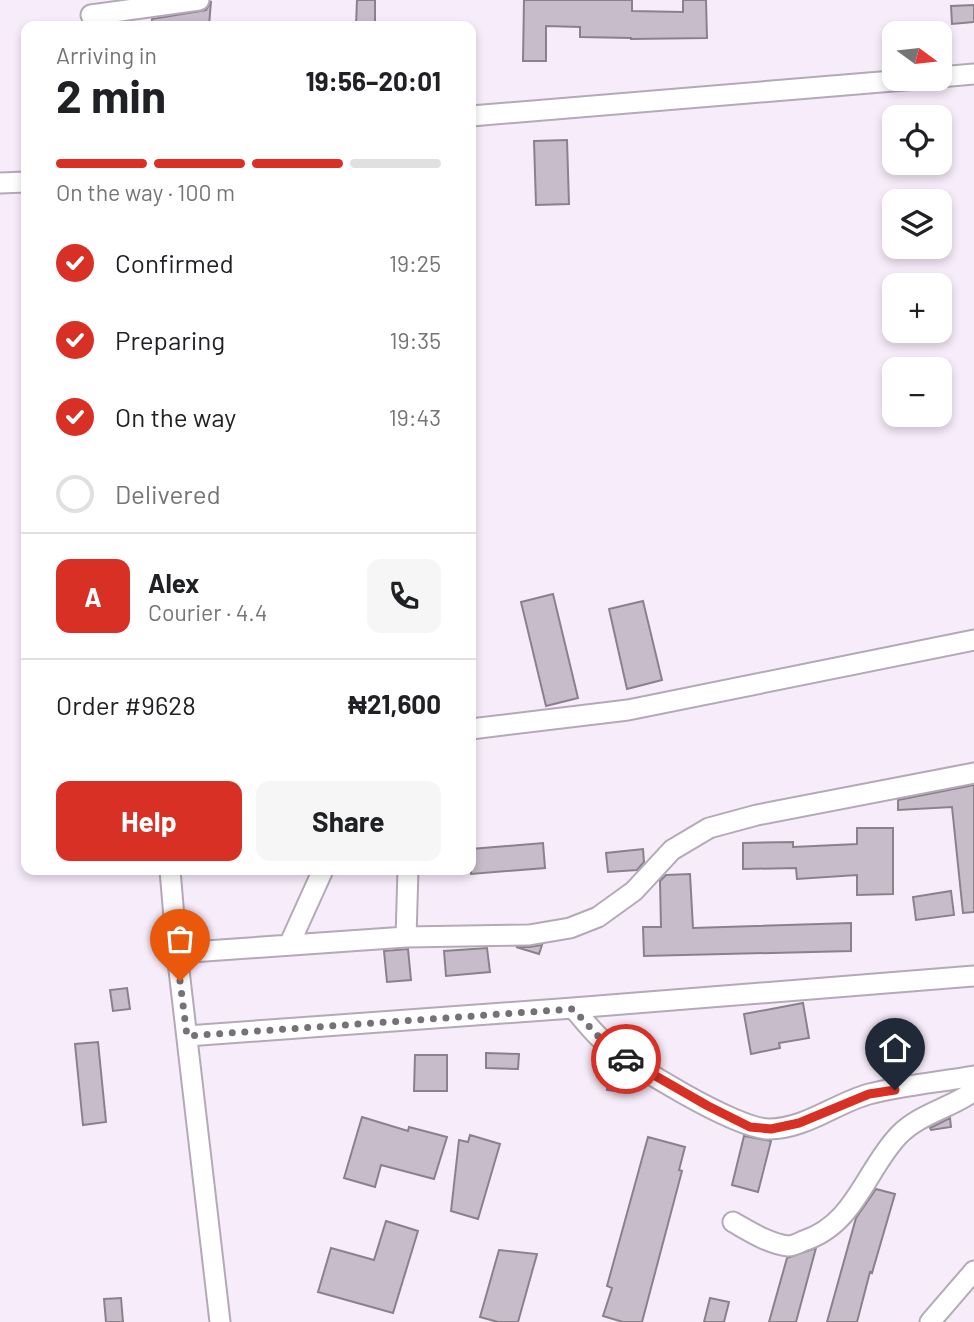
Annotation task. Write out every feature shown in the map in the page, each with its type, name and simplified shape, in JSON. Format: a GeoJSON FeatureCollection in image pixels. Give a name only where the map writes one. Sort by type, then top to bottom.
{"type":"FeatureCollection","features":[{"type":"Feature","properties":{"kind":"street"},"geometry":{"type":"LineString","coordinates":[[91,14],[199,0]]}},
{"type":"Feature","properties":{"kind":"street"},"geometry":{"type":"LineString","coordinates":[[952,76],[974,74]]}},
{"type":"Feature","properties":{"kind":"street"},"geometry":{"type":"LineString","coordinates":[[476,116],[882,82]]}},
{"type":"Feature","properties":{"kind":"street"},"geometry":{"type":"LineString","coordinates":[[0,183],[21,182]]}},
{"type":"Feature","properties":{"kind":"street"},"geometry":{"type":"LineString","coordinates":[[476,728],[628,710],[974,640]]}},
{"type":"Feature","properties":{"kind":"street"},"geometry":{"type":"LineString","coordinates":[[177,953],[406,937],[528,935],[570,928],[598,917],[634,891],[673,850],[709,828],[974,773]]}},
{"type":"Feature","properties":{"kind":"street"},"geometry":{"type":"LineString","coordinates":[[170,875],[220,1322]]}},
{"type":"Feature","properties":{"kind":"street"},"geometry":{"type":"LineString","coordinates":[[289,945],[321,875]]}},
{"type":"Feature","properties":{"kind":"street"},"geometry":{"type":"LineString","coordinates":[[406,937],[408,875]]}},
{"type":"Feature","properties":{"kind":"street"},"geometry":{"type":"LineString","coordinates":[[187,1036],[573,1009],[974,976]]}},
{"type":"Feature","properties":{"kind":"street"},"geometry":{"type":"LineString","coordinates":[[573,1009],[600,1038],[622,1056],[750,1127],[771,1129],[799,1123],[869,1094],[974,1076]]}},
{"type":"Feature","properties":{"kind":"street"},"geometry":{"type":"LineString","coordinates":[[733,1222],[761,1237],[789,1246],[811,1239],[830,1226],[856,1200],[885,1151],[901,1132],[974,1091]]}},
{"type":"Feature","properties":{"kind":"street"},"geometry":{"type":"LineString","coordinates":[[930,1322],[974,1271]]}},
{"type":"Feature","properties":{"kind":"building"},"geometry":{"type":"Polygon","coordinates":[[[357,0],[375,0],[375,21],[356,21],[357,0]]]}},
{"type":"Feature","properties":{"kind":"building"},"geometry":{"type":"Polygon","coordinates":[[[524,0],[632,0],[632,11],[683,12],[683,0],[706,0],[707,38],[580,37],[580,27],[546,26],[546,61],[523,61],[524,0]]]}},
{"type":"Feature","properties":{"kind":"building"},"geometry":{"type":"Polygon","coordinates":[[[211,1],[209,21],[152,21],[152,19],[206,10],[211,1]]]}},
{"type":"Feature","properties":{"kind":"building"},"geometry":{"type":"Polygon","coordinates":[[[974,5],[974,22],[952,24],[951,6],[974,5]]]}},
{"type":"Feature","properties":{"kind":"building"},"geometry":{"type":"Polygon","coordinates":[[[567,140],[569,204],[536,205],[534,141],[567,140]]]}},
{"type":"Feature","properties":{"kind":"building"},"geometry":{"type":"Polygon","coordinates":[[[553,594],[578,698],[546,706],[521,602],[553,594]]]}},
{"type":"Feature","properties":{"kind":"building"},"geometry":{"type":"Polygon","coordinates":[[[643,601],[662,680],[627,689],[609,609],[643,601]]]}},
{"type":"Feature","properties":{"kind":"building"},"geometry":{"type":"Polygon","coordinates":[[[974,785],[974,912],[963,913],[952,807],[898,810],[898,800],[974,785]]]}},
{"type":"Feature","properties":{"kind":"building"},"geometry":{"type":"Polygon","coordinates":[[[857,828],[893,828],[893,894],[857,895],[857,875],[797,879],[796,868],[743,869],[743,843],[793,842],[793,847],[857,844],[857,828]]]}},
{"type":"Feature","properties":{"kind":"building"},"geometry":{"type":"Polygon","coordinates":[[[543,843],[545,868],[476,874],[476,849],[543,843]]]}},
{"type":"Feature","properties":{"kind":"building"},"geometry":{"type":"Polygon","coordinates":[[[643,849],[644,862],[637,870],[608,872],[606,853],[643,849]]]}},
{"type":"Feature","properties":{"kind":"building"},"geometry":{"type":"Polygon","coordinates":[[[690,874],[693,928],[851,923],[851,951],[644,956],[643,927],[661,927],[660,881],[666,875],[690,874]]]}},
{"type":"Feature","properties":{"kind":"building"},"geometry":{"type":"Polygon","coordinates":[[[951,891],[954,915],[916,920],[913,897],[951,891]]]}},
{"type":"Feature","properties":{"kind":"building"},"geometry":{"type":"Polygon","coordinates":[[[542,945],[539,954],[516,947],[529,947],[542,945]]]}},
{"type":"Feature","properties":{"kind":"building"},"geometry":{"type":"Polygon","coordinates":[[[487,948],[490,972],[446,976],[444,951],[487,948]]]}},
{"type":"Feature","properties":{"kind":"building"},"geometry":{"type":"Polygon","coordinates":[[[408,949],[411,980],[387,982],[384,951],[408,949]]]}},
{"type":"Feature","properties":{"kind":"building"},"geometry":{"type":"Polygon","coordinates":[[[127,988],[130,1009],[113,1011],[110,990],[127,988]]]}},
{"type":"Feature","properties":{"kind":"building"},"geometry":{"type":"Polygon","coordinates":[[[803,1003],[809,1038],[779,1043],[780,1048],[751,1054],[744,1014],[803,1003]]]}},
{"type":"Feature","properties":{"kind":"building"},"geometry":{"type":"Polygon","coordinates":[[[98,1042],[106,1122],[83,1125],[75,1044],[98,1042]]]}},
{"type":"Feature","properties":{"kind":"building"},"geometry":{"type":"Polygon","coordinates":[[[486,1053],[519,1054],[518,1069],[486,1068],[486,1053]]]}},
{"type":"Feature","properties":{"kind":"building"},"geometry":{"type":"Polygon","coordinates":[[[415,1055],[447,1055],[447,1091],[414,1091],[415,1055]]]}},
{"type":"Feature","properties":{"kind":"building"},"geometry":{"type":"Polygon","coordinates":[[[610,1074],[632,1077],[630,1093],[607,1090],[610,1074]]]}},
{"type":"Feature","properties":{"kind":"building"},"geometry":{"type":"Polygon","coordinates":[[[362,1117],[408,1131],[409,1127],[447,1137],[434,1179],[381,1165],[375,1187],[344,1178],[362,1117]]]}},
{"type":"Feature","properties":{"kind":"building"},"geometry":{"type":"Polygon","coordinates":[[[950,1118],[951,1127],[931,1130],[930,1128],[950,1118]]]}},
{"type":"Feature","properties":{"kind":"building"},"geometry":{"type":"Polygon","coordinates":[[[470,1135],[500,1144],[478,1219],[451,1211],[459,1140],[468,1142],[470,1135]]]}},
{"type":"Feature","properties":{"kind":"building"},"geometry":{"type":"Polygon","coordinates":[[[744,1136],[771,1141],[758,1192],[732,1185],[744,1136]]]}},
{"type":"Feature","properties":{"kind":"building"},"geometry":{"type":"Polygon","coordinates":[[[648,1137],[685,1147],[679,1170],[682,1171],[642,1322],[623,1322],[603,1316],[612,1288],[607,1286],[648,1137]]]}},
{"type":"Feature","properties":{"kind":"building"},"geometry":{"type":"Polygon","coordinates":[[[876,1189],[895,1194],[857,1322],[827,1322],[856,1218],[876,1189]]]}},
{"type":"Feature","properties":{"kind":"building"},"geometry":{"type":"Polygon","coordinates":[[[386,1221],[418,1231],[393,1313],[318,1292],[331,1248],[374,1260],[386,1221]]]}},
{"type":"Feature","properties":{"kind":"building"},"geometry":{"type":"Polygon","coordinates":[[[816,1248],[796,1322],[769,1322],[787,1258],[816,1248]]]}},
{"type":"Feature","properties":{"kind":"building"},"geometry":{"type":"Polygon","coordinates":[[[499,1250],[537,1254],[518,1322],[498,1322],[480,1317],[499,1250]]]}},
{"type":"Feature","properties":{"kind":"building"},"geometry":{"type":"Polygon","coordinates":[[[121,1298],[123,1322],[106,1322],[104,1299],[121,1298]]]}},
{"type":"Feature","properties":{"kind":"building"},"geometry":{"type":"Polygon","coordinates":[[[710,1298],[729,1302],[724,1322],[704,1322],[710,1298]]]}},
{"type":"Feature","properties":{"kind":"way so far"},"geometry":{"type":"LineString","coordinates":[[180,981],[187,1036],[573,1009],[600,1038],[626,1059]]}},
{"type":"Feature","properties":{"kind":"route"},"geometry":{"type":"LineString","coordinates":[[626,1059],[750,1127],[771,1129],[799,1123],[869,1094],[895,1090]]}}]}
